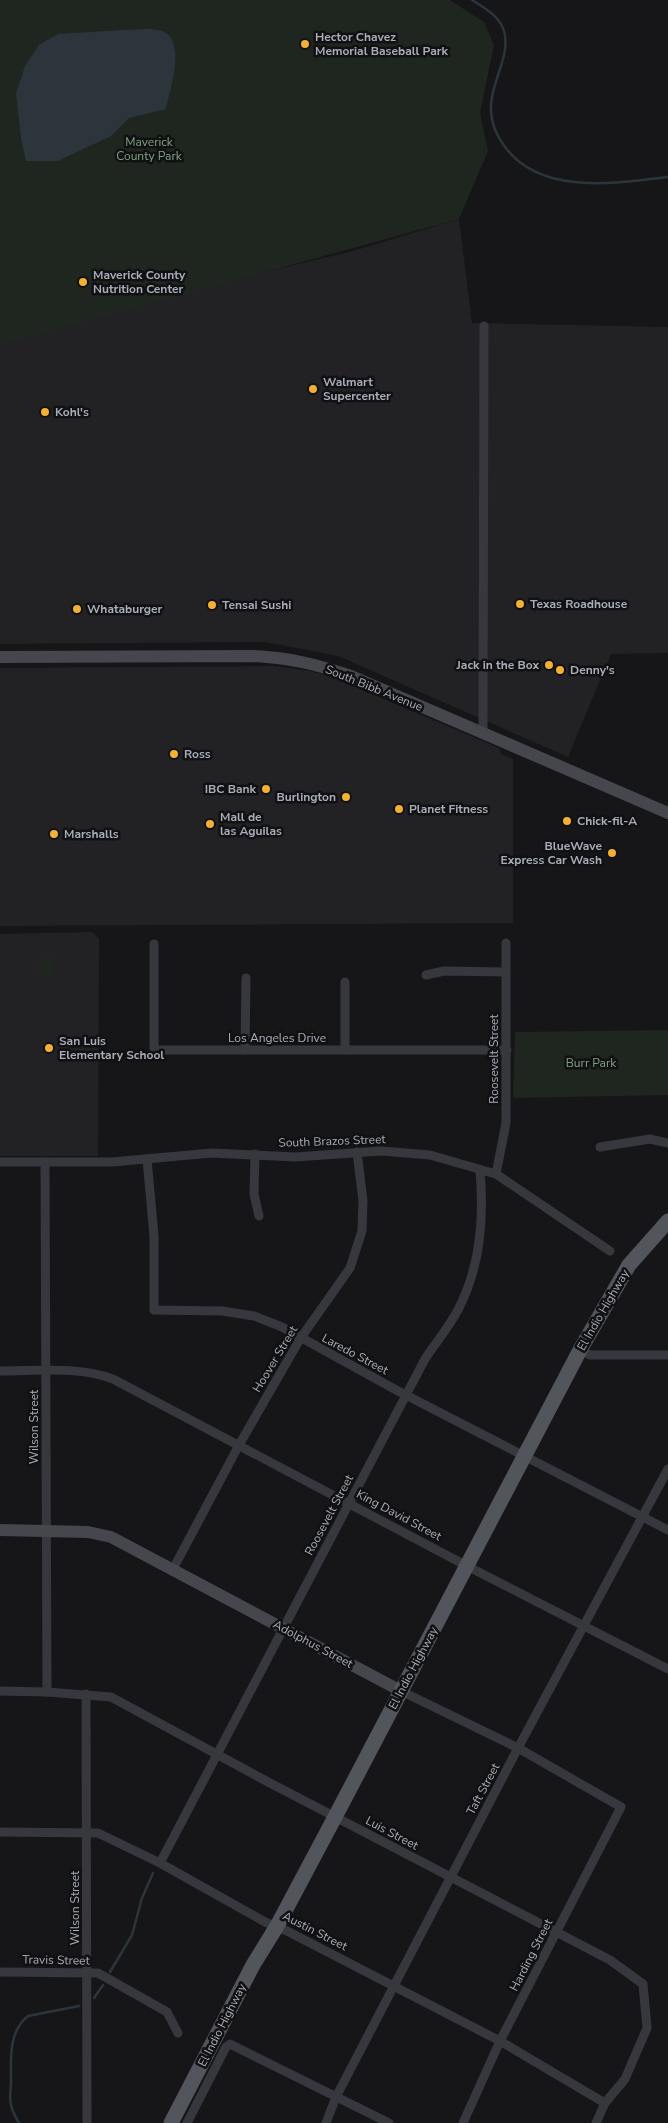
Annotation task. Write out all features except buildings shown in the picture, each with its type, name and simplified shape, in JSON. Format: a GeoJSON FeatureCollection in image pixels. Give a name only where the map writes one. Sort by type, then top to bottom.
{"type":"FeatureCollection","features":[{"type":"Feature","properties":{"kind":"main road","name":"South Bibb Avenue"},"geometry":{"type":"LineString","coordinates":[[0,657],[252,656],[286,658],[314,663],[351,676],[668,813]]}},
{"type":"Feature","properties":{"kind":"main road","name":"El Indio Highway"},"geometry":{"type":"LineString","coordinates":[[171,2123],[252,1965],[277,1926],[580,1350],[629,1265],[668,1221]]}},
{"type":"Feature","properties":{"kind":"main road","name":"Adolphus Street"},"geometry":{"type":"LineString","coordinates":[[0,1530],[46,1530],[100,1534],[111,1537],[401,1691]]}},
{"type":"Feature","properties":{"kind":"street"},"geometry":{"type":"LineString","coordinates":[[483,732],[484,326]]}},
{"type":"Feature","properties":{"kind":"street","name":"Roosevelt Street"},"geometry":{"type":"LineString","coordinates":[[496,1174],[506,1123],[506,943]]}},
{"type":"Feature","properties":{"kind":"street","name":"Los Angeles Drive"},"geometry":{"type":"LineString","coordinates":[[154,944],[154,1050],[506,1050]]}},
{"type":"Feature","properties":{"kind":"street"},"geometry":{"type":"LineString","coordinates":[[426,975],[444,971],[506,972]]}},
{"type":"Feature","properties":{"kind":"street"},"geometry":{"type":"LineString","coordinates":[[245,1050],[246,978]]}},
{"type":"Feature","properties":{"kind":"street"},"geometry":{"type":"LineString","coordinates":[[345,982],[345,1050]]}},
{"type":"Feature","properties":{"kind":"street"},"geometry":{"type":"LineString","coordinates":[[600,1148],[650,1139],[668,1143]]}},
{"type":"Feature","properties":{"kind":"street","name":"South Brazos Street"},"geometry":{"type":"LineString","coordinates":[[0,1162],[112,1162],[212,1153],[295,1157],[356,1152],[402,1151],[430,1155],[496,1174],[610,1251]]}},
{"type":"Feature","properties":{"kind":"street","name":"Hoover Street"},"geometry":{"type":"LineString","coordinates":[[172,1571],[239,1445],[300,1338],[350,1268],[362,1231],[363,1201],[356,1152]]}},
{"type":"Feature","properties":{"kind":"street"},"geometry":{"type":"LineString","coordinates":[[255,1154],[254,1194],[260,1216]]}},
{"type":"Feature","properties":{"kind":"street","name":"Laredo Street"},"geometry":{"type":"LineString","coordinates":[[147,1160],[154,1236],[154,1310],[222,1311],[254,1316],[282,1327],[406,1395],[668,1530]]}},
{"type":"Feature","properties":{"kind":"street","name":"Wilson Street"},"geometry":{"type":"LineString","coordinates":[[45,1162],[47,1692]]}},
{"type":"Feature","properties":{"kind":"street","name":"Roosevelt Street"},"geometry":{"type":"LineString","coordinates":[[160,1863],[425,1359],[456,1314],[467,1289],[479,1246],[482,1195],[480,1170]]}},
{"type":"Feature","properties":{"kind":"street"},"geometry":{"type":"LineString","coordinates":[[580,1350],[590,1355],[668,1356]]}},
{"type":"Feature","properties":{"kind":"street","name":"King David Street"},"geometry":{"type":"LineString","coordinates":[[0,1371],[98,1373],[106,1376],[467,1566],[668,1669]]}},
{"type":"Feature","properties":{"kind":"street","name":"Taft Street"},"geometry":{"type":"LineString","coordinates":[[326,2123],[336,2097],[518,1748],[586,1626],[668,1469]]}},
{"type":"Feature","properties":{"kind":"street","name":"Luis Street"},"geometry":{"type":"LineString","coordinates":[[0,1691],[86,1694],[111,1697],[335,1817],[610,1960],[642,1984],[647,2028],[625,2079],[605,2103],[596,2123]]}},
{"type":"Feature","properties":{"kind":"street","name":"Adolphus Street"},"geometry":{"type":"LineString","coordinates":[[401,1691],[518,1748],[614,1803]]}},
{"type":"Feature","properties":{"kind":"street","name":"Wilson Street"},"geometry":{"type":"LineString","coordinates":[[86,1694],[88,1832],[87,2123]]}},
{"type":"Feature","properties":{"kind":"street","name":"Harding Street"},"geometry":{"type":"LineString","coordinates":[[463,2123],[500,2041],[620,1807],[614,1803]]}},
{"type":"Feature","properties":{"kind":"street","name":"Austin Street"},"geometry":{"type":"LineString","coordinates":[[0,1832],[98,1832],[160,1863],[265,1922],[277,1926],[500,2041],[605,2103]]}},
{"type":"Feature","properties":{"kind":"street","name":"Travis Street"},"geometry":{"type":"LineString","coordinates":[[0,1972],[98,1973],[167,2012],[178,2033]]}},
{"type":"Feature","properties":{"kind":"street"},"geometry":{"type":"LineString","coordinates":[[187,2123],[226,2047],[230,2044],[389,2123]]}},
{"type":"Feature","properties":{"kind":"shaded area"},"geometry":{"type":"Polygon","coordinates":[[[142,29],[162,31],[170,36],[174,44],[175,66],[166,109],[129,118],[111,136],[58,161],[26,161],[21,138],[16,93],[25,66],[39,45],[58,34],[142,29]]]}},
{"type":"Feature","properties":{"kind":"shaded area"},"geometry":{"type":"Polygon","coordinates":[[[459,219],[472,323],[668,327],[668,653],[611,654],[568,757],[338,656],[265,642],[0,644],[0,344],[146,300],[353,251],[459,219]]]}},
{"type":"Feature","properties":{"kind":"shaded area"},"geometry":{"type":"Polygon","coordinates":[[[274,666],[330,676],[499,748],[501,754],[513,759],[513,923],[0,926],[0,668],[274,666]]]}},
{"type":"Feature","properties":{"kind":"shaded area","name":"San Luis Elementary School"},"geometry":{"type":"Polygon","coordinates":[[[92,932],[99,939],[98,1156],[0,1156],[0,934],[92,932]]]}},
{"type":"Feature","properties":{"kind":"green space","name":"Maverick County Park"},"geometry":{"type":"Polygon","coordinates":[[[0,0],[450,0],[484,22],[494,45],[480,113],[488,151],[459,219],[0,345],[0,0]]]}},
{"type":"Feature","properties":{"kind":"green space"},"geometry":{"type":"Polygon","coordinates":[[[39,959],[52,959],[52,977],[39,976],[39,959]]]}},
{"type":"Feature","properties":{"kind":"green space","name":"Burr Park"},"geometry":{"type":"Polygon","coordinates":[[[668,1030],[668,1095],[513,1098],[515,1032],[668,1030]]]}},
{"type":"Feature","properties":{"kind":"waterway"},"geometry":{"type":"LineString","coordinates":[[472,0],[495,16],[504,31],[505,49],[492,96],[492,116],[496,132],[505,147],[520,163],[538,173],[559,180],[580,183],[626,182],[668,177]]}},
{"type":"Feature","properties":{"kind":"waterway"},"geometry":{"type":"LineString","coordinates":[[110,1972],[132,1935],[142,1898],[153,1873]]}},
{"type":"Feature","properties":{"kind":"waterway"},"geometry":{"type":"LineString","coordinates":[[94,1998],[103,1985]]}},
{"type":"Feature","properties":{"kind":"waterway"},"geometry":{"type":"LineString","coordinates":[[19,2123],[12,2110],[10,2099],[11,2055],[17,2030],[28,2016],[79,2006]]}},
{"type":"Feature","properties":{"kind":"place","name":"Hector Chavez Memorial Baseball Park"},"geometry":{"type":"Point","coordinates":[305,44]}},
{"type":"Feature","properties":{"kind":"place","name":"Maverick County Nutrition Center"},"geometry":{"type":"Point","coordinates":[83,282]}},
{"type":"Feature","properties":{"kind":"place","name":"Walmart Supercenter"},"geometry":{"type":"Point","coordinates":[313,389]}},
{"type":"Feature","properties":{"kind":"place","name":"Kohl's"},"geometry":{"type":"Point","coordinates":[45,412]}},
{"type":"Feature","properties":{"kind":"place","name":"Texas Roadhouse"},"geometry":{"type":"Point","coordinates":[520,604]}},
{"type":"Feature","properties":{"kind":"place","name":"Tensai Sushi"},"geometry":{"type":"Point","coordinates":[212,605]}},
{"type":"Feature","properties":{"kind":"place","name":"Whataburger"},"geometry":{"type":"Point","coordinates":[77,609]}},
{"type":"Feature","properties":{"kind":"place","name":"Jack in the Box"},"geometry":{"type":"Point","coordinates":[549,665]}},
{"type":"Feature","properties":{"kind":"place","name":"Denny's"},"geometry":{"type":"Point","coordinates":[560,670]}},
{"type":"Feature","properties":{"kind":"place","name":"Ross"},"geometry":{"type":"Point","coordinates":[174,754]}},
{"type":"Feature","properties":{"kind":"place","name":"IBC Bank"},"geometry":{"type":"Point","coordinates":[266,789]}},
{"type":"Feature","properties":{"kind":"place","name":"Burlington"},"geometry":{"type":"Point","coordinates":[346,797]}},
{"type":"Feature","properties":{"kind":"place","name":"Planet Fitness"},"geometry":{"type":"Point","coordinates":[399,809]}},
{"type":"Feature","properties":{"kind":"place","name":"Chick-fil-A"},"geometry":{"type":"Point","coordinates":[567,821]}},
{"type":"Feature","properties":{"kind":"place","name":"Mall de las Aguilas"},"geometry":{"type":"Point","coordinates":[210,824]}},
{"type":"Feature","properties":{"kind":"place","name":"Marshalls"},"geometry":{"type":"Point","coordinates":[54,834]}},
{"type":"Feature","properties":{"kind":"place","name":"BlueWave Express Car Wash"},"geometry":{"type":"Point","coordinates":[612,853]}},
{"type":"Feature","properties":{"kind":"place","name":"San Luis Elementary School"},"geometry":{"type":"Point","coordinates":[49,1048]}}]}
